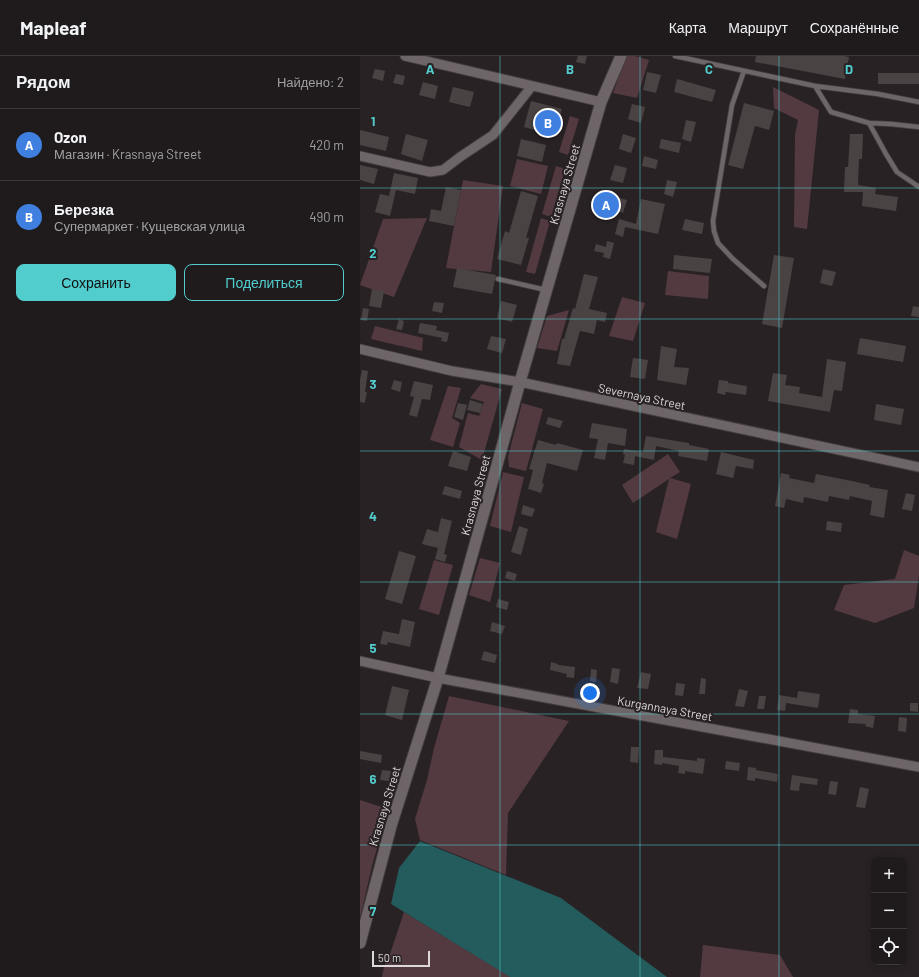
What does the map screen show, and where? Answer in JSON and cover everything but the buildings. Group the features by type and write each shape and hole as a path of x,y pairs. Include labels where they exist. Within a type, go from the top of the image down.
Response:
{"street":[{"path":"405,56 601,102"},
{"name":"Krasnaya Street","path":"360,943 391,826 438,678 520,382 601,102 621,56"},
{"path":"360,156 430,172 443,170 493,135 532,86"},
{"name":"Severnaya Street","path":"360,349 452,371 520,382 919,467"},
{"name":"Kurgannaya Street","path":"360,661 438,678 919,767"}],"lane":[{"path":"675,56 815,86 878,94 919,102"},
{"path":"744,70 732,105 713,221 718,243 733,259 764,286"},
{"path":"815,86 831,112 868,123 919,127"},
{"path":"868,123 898,172 919,187"},
{"path":"498,279 547,290"}],"shaded area":[{"path":"626,56 635,56 649,60 637,98 613,93"},
{"path":"773,87 819,110 807,229 794,227 795,135 798,120 774,108"},
{"path":"570,116 579,119 568,155 559,152"},
{"path":"517,159 548,166 541,194 510,186"},
{"path":"556,166 565,169 551,217 542,214"},
{"path":"463,180 503,186 491,272 446,268"},
{"path":"427,218 394,297 360,285 383,219"},
{"path":"541,218 550,221 535,274 526,272"},
{"path":"668,271 709,276 708,299 665,295"},
{"path":"622,297 645,303 633,341 609,336"},
{"path":"569,310 557,351 537,348 547,316"},
{"path":"375,326 423,338 422,351 371,339"},
{"path":"481,384 502,389 482,460 459,447 468,413 479,416 484,402 470,398"},
{"path":"448,386 461,388 452,418 460,423 453,447 430,440"},
{"path":"522,403 543,409 526,471 509,467 508,457"},
{"path":"668,454 680,472 670,478 691,484 677,539 656,532 669,479 633,503 622,485"},
{"path":"503,472 524,477 511,532 490,526"},
{"path":"904,550 919,556 919,575 914,608 875,623 834,610 844,585 895,579"},
{"path":"480,558 500,563 490,602 469,595"},
{"path":"434,560 453,565 439,615 419,609"},
{"path":"449,696 569,721 508,813 506,875 420,840 415,819"},
{"path":"360,800 388,809 372,866 360,918"},
{"path":"404,912 511,977 382,977 384,967"},
{"path":"703,945 780,955 793,977 700,977"}],"water":[{"path":"420,841 561,898 667,977 510,977 391,904 399,868"}],"place":[{"name":"Березка","path":"548,123"},
{"name":"Ozon","path":"606,205"}]}
